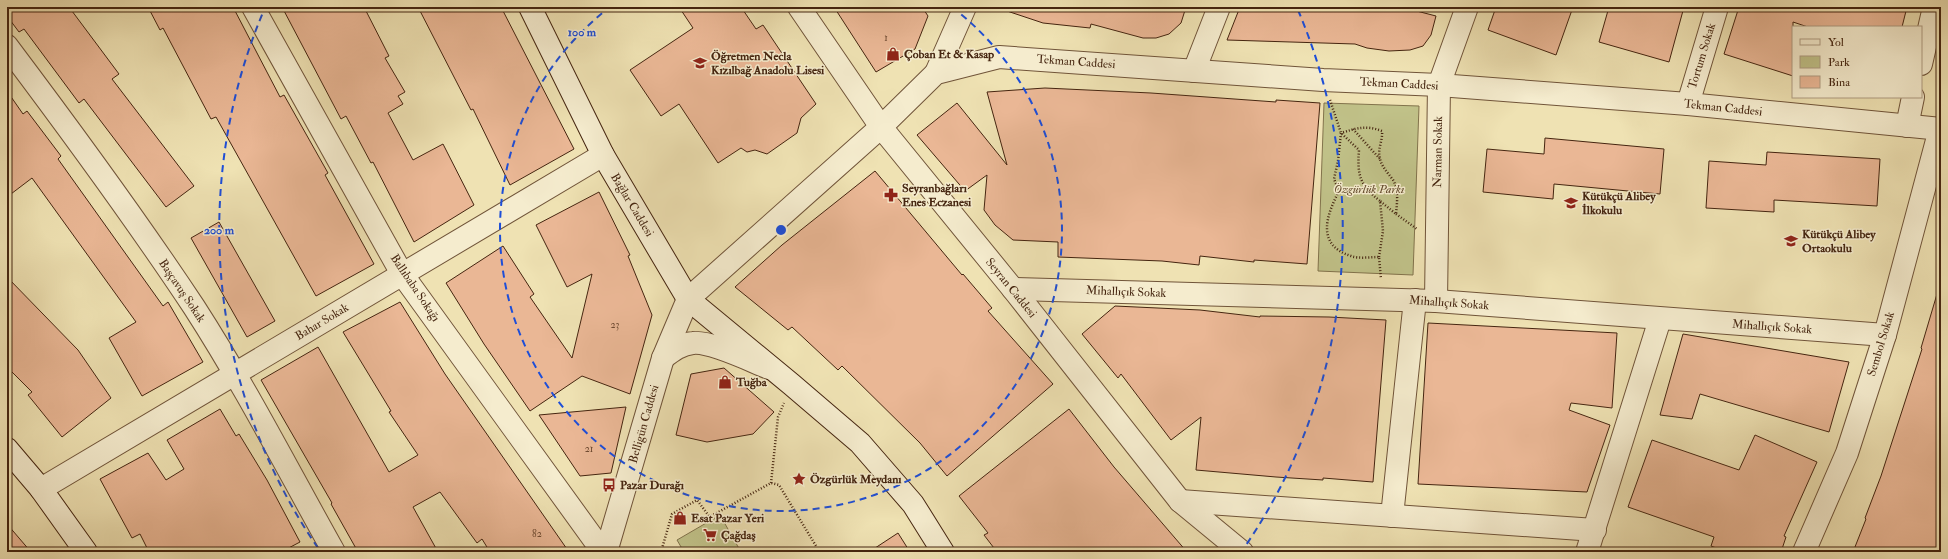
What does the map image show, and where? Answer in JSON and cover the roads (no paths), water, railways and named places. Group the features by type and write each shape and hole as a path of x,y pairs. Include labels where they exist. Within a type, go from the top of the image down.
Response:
{"street":[{"name":"Ballıbaba Sokağı","path":"253,7 402,274 604,552"},
{"name":"Bağlar Caddesi","path":"530,7 603,155 688,299 860,443 913,504 943,552"},
{"name":"Seyran Caddesi","path":"799,7 881,127 1013,289 1180,501 1242,552"},
{"path":"688,299 881,127 936,73 965,7"},
{"path":"1194,71 1219,7"},
{"name":"Narman Sokak","path":"1392,516 1426,301 1439,86 1467,7"},
{"name":"Tortum Sokak","path":"1688,104 1717,7"},
{"path":"1922,60 1934,7"},
{"name":"Başçavuş Sokak","path":"7,46 73,133 194,308 234,374 334,552"},
{"name":"Tekman Caddesi","path":"936,73 999,57 1688,104 1940,129"},
{"path":"1907,126 1913,98"},
{"name":"Sembol Sokak","path":"1804,552 1847,453 1885,335 1940,129"},
{"name":"Bahar Sokak","path":"41,489 603,155"},
{"name":"Mihallıçık Sokak","path":"1013,289 1426,301 1885,335"},
{"name":"Belligün Caddesi","path":"604,552 663,358 688,299"},
{"path":"1587,552 1660,319"},
{"name":"Bağlar Caddesi","path":"663,358 686,344 706,343 783,377"},
{"path":"7,449 41,489 86,552"},
{"path":"1180,501 1595,530"}],"place":[{"name":"Çoban Et & Kasap","path":"893,54"},
{"name":"Öğretmen Necla Kızılbağ Anadolu Lisesi","path":"700,63"},
{"name":"Seyranbağları Enes Eczanesi","path":"891,195"},
{"name":"Kütükçü Alibey İlkokulu","path":"1571,203"},
{"name":"Kütükçü Alibey Ortaokulu","path":"1791,241"},
{"name":"Tuğba","path":"725,382"},
{"name":"Özgürlük Meydanı","path":"799,479"},
{"name":"Pazar Durağı","path":"609,485"},
{"name":"Esat Pazar Yeri","path":"680,518"},
{"name":"Çağdaş","path":"710,535"}],"park label":[{"name":"Özgürlük Parkı","path":"1369,189"}]}
